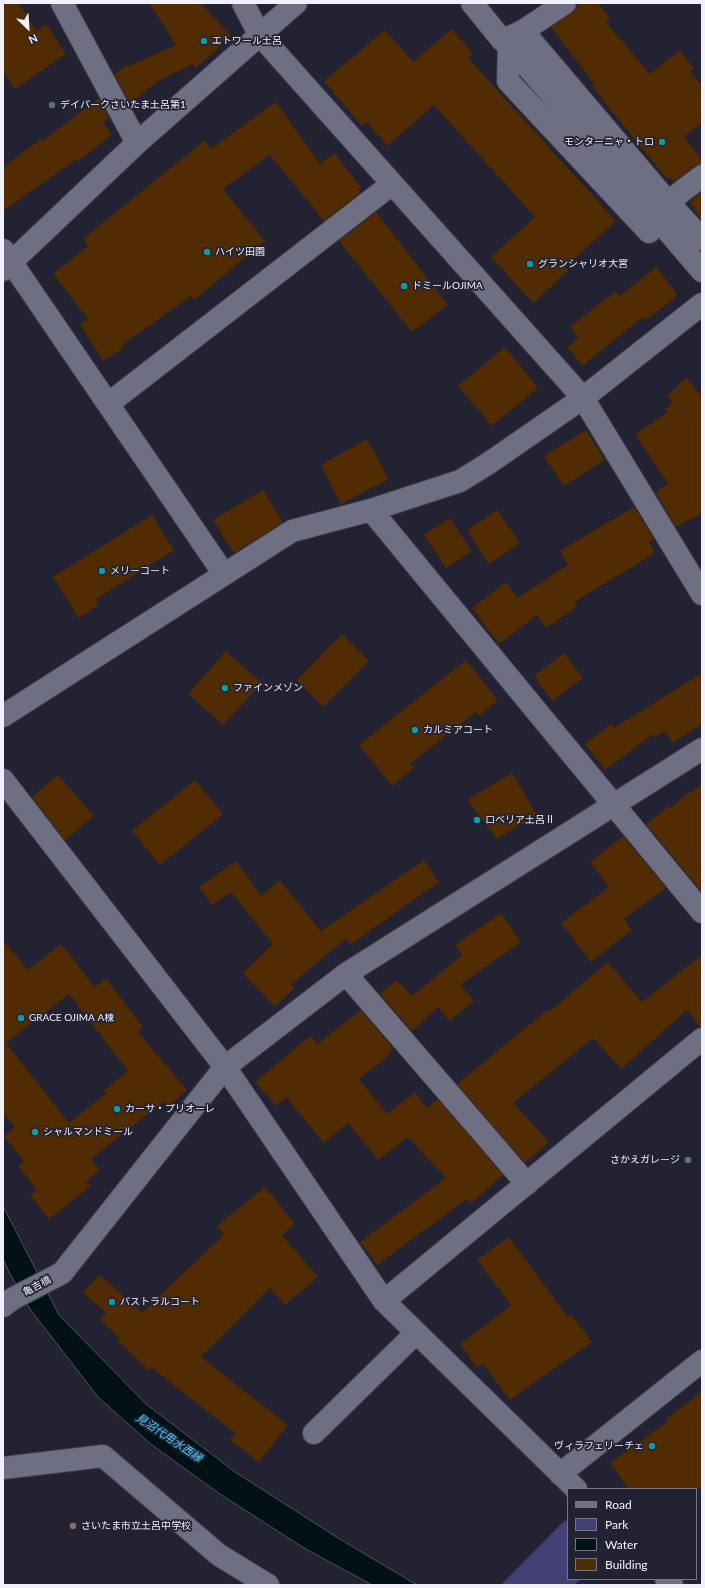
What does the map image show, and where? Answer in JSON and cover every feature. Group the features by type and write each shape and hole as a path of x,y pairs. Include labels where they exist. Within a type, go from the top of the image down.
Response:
{"street":[{"path":"62,3 137,143"},
{"path":"242,3 259,34 582,398 702,594"},
{"path":"224,574 108,404 6,261 259,34 296,3"},
{"path":"472,3 511,39 702,239"},
{"path":"511,39 565,3"},
{"path":"511,39 524,64 702,271"},
{"path":"511,39 508,81 702,290"},
{"path":"668,202 702,176"},
{"path":"108,404 392,184"},
{"path":"3,716 292,531 371,510 460,482 582,398 702,304"},
{"path":"371,510 614,805 700,906"},
{"path":"225,1067 346,974 702,749"},
{"path":"3,780 225,1067 384,1301 575,1488"},
{"path":"346,974 527,1184"},
{"path":"384,1301 702,1039"},
{"name":"亀吉橋","path":"7,1303 62,1273 225,1067"},
{"path":"314,1433 416,1332"},
{"path":"560,1474 702,1361"},
{"path":"3,1468 103,1456 220,1555 268,1585"}],"green space":[{"path":"565,1520 567,1522 567,1580 580,1580 574,1585 501,1585"}],"water":[{"name":"見沼代用水西縁","path":"3,1206 59,1315 146,1404 235,1472 338,1538 417,1585 372,1585 304,1548 220,1494 152,1445 98,1397 30,1309 9,1272 3,1259"}],"building":[{"path":"3,3 19,3 36,31 46,24 66,54 15,89 3,71"},
{"path":"149,3 201,3 231,36 196,68 193,64 160,80 130,103 114,74 128,65 129,66 176,45"},
{"path":"581,3 598,3 610,18 606,22 650,74 680,50 694,68 690,71 702,86 702,123 684,137 702,160 702,164 694,166 674,182 670,177 667,179 614,114 592,86 594,84 551,27 572,13"},
{"path":"452,29 473,54 468,58 616,221 565,267 568,271 533,303 491,257 535,217 434,105 387,146 367,122 362,126 324,81 385,30 413,62"},
{"path":"99,98 109,118 103,123 112,135 78,161 77,159 3,211 3,167 41,139 42,141"},
{"path":"276,102 320,164 334,153 361,187 358,189 361,192 324,221 270,155 223,189 265,241 194,300 191,296 122,345 124,348 103,361 80,324 88,319 53,274 88,246 83,239 205,140 211,149"},
{"path":"702,192 702,220 689,202"},
{"name":"ドミールOJIMA","path":"376,212 448,305 412,332 339,241"},
{"path":"656,267 678,295 646,320 643,317 582,366 567,347 578,338 570,327 616,291 620,296"},
{"path":"505,347 538,388 492,426 458,386"},
{"path":"686,378 702,396 702,513 676,527 656,494 656,491 668,484 635,434 668,412 665,409 673,402 667,396"},
{"path":"586,430 605,460 564,486 544,456"},
{"path":"367,439 389,479 341,504 321,465"},
{"path":"263,490 283,522 234,553 213,520"},
{"path":"634,507 654,539 649,542 655,553 574,602 577,607 546,628 537,615 499,644 472,608 506,582 517,598 568,565 560,551"},
{"path":"497,510 520,543 489,564 467,530"},
{"name":"メリーコート","path":"152,515 174,550 96,599 99,604 79,618 53,577"},
{"path":"450,518 472,551 446,568 424,535"},
{"path":"342,634 369,661 323,707 297,680"},
{"name":"ファインメゾン","path":"226,651 262,683 223,725 188,694"},
{"path":"564,653 583,678 552,701 534,676"},
{"name":"カルミアコート","path":"466,660 498,700 479,716 476,712 410,764 414,768 392,786 359,745"},
{"path":"702,673 702,724 673,743 665,731 655,737 653,734 605,770 585,744 611,724 614,728"},
{"path":"512,773 537,815 497,839 467,800"},
{"path":"58,775 94,816 65,840 32,797"},
{"path":"195,780 223,814 160,865 132,831"},
{"path":"702,784 702,892 646,824 669,806 671,808 690,791 691,793"},
{"path":"623,836 666,888 624,919 632,930 591,962 561,923 609,887 590,862"},
{"path":"424,860 439,882 350,945 346,939 291,984 294,988 275,1007 243,973 273,944 231,892 212,905 199,887 236,861 261,896 280,880 321,931"},
{"path":"501,913 521,942 460,985 474,1001 450,1021 438,1007 412,1031 380,994 397,980 412,996 462,955 455,945"},
{"path":"3,940 28,970 61,944 95,987 106,978 143,1027 138,1032 187,1090 168,1107 163,1102 91,1159 100,1170 86,1181 91,1186 49,1219 30,1195 37,1190 18,1166 24,1161 4,1136 15,1127 3,1113","holes":["69,994 128,1071 104,1090 107,1093 69,1123 6,1043"]},
{"path":"702,955 702,1027 700,1027 687,1010 621,1069 593,1038 513,1103 549,1142 525,1163 457,1084 549,1009 550,1011 608,962 642,1002"},
{"path":"361,1010 393,1048 388,1053 390,1055 359,1079 387,1114 415,1092 427,1108 438,1099 503,1175 471,1203 467,1199 377,1265 360,1242 446,1178 408,1137 378,1160 348,1123 324,1143 286,1097 276,1106 255,1082 310,1036 318,1044"},
{"path":"265,1187 295,1224 282,1235 318,1277 285,1305 270,1288 201,1357 288,1425 259,1462 230,1440 235,1433 152,1368 149,1371 118,1341 120,1338 100,1320 106,1313 83,1292 100,1275 142,1313 224,1234 217,1226"},
{"path":"509,1237 568,1317 571,1314 592,1342 510,1400 483,1364 477,1368 460,1344 511,1305 477,1260"},
{"path":"702,1391 702,1489 628,1488 610,1463 667,1422 665,1420"}],"place":[{"name":"エトワール土呂","path":"204,41"},
{"name":"デイパークさいたま土呂第1","path":"52,105"},
{"name":"モンターニャ・トロ","path":"662,142"},
{"name":"ハイツ田園","path":"207,252"},
{"name":"グランシャリオ大宮","path":"530,264"},
{"name":"ドミールOJIMA","path":"404,286"},
{"name":"メリーコート","path":"102,571"},
{"name":"ファインメゾン","path":"225,688"},
{"name":"カルミアコート","path":"415,730"},
{"name":"ロベリア土呂Ⅱ","path":"477,820"},
{"name":"GRACE OJIMA A棟","path":"21,1018"},
{"name":"カーサ・プリオーレ","path":"117,1109"},
{"name":"シャルマンドミール","path":"35,1132"},
{"name":"さかえガレージ","path":"688,1160"},
{"name":"パストラルコート","path":"112,1302"},
{"name":"ヴィラフェリーチェ","path":"652,1446"},
{"name":"さいたま市立土呂中学校","path":"73,1526"}]}
